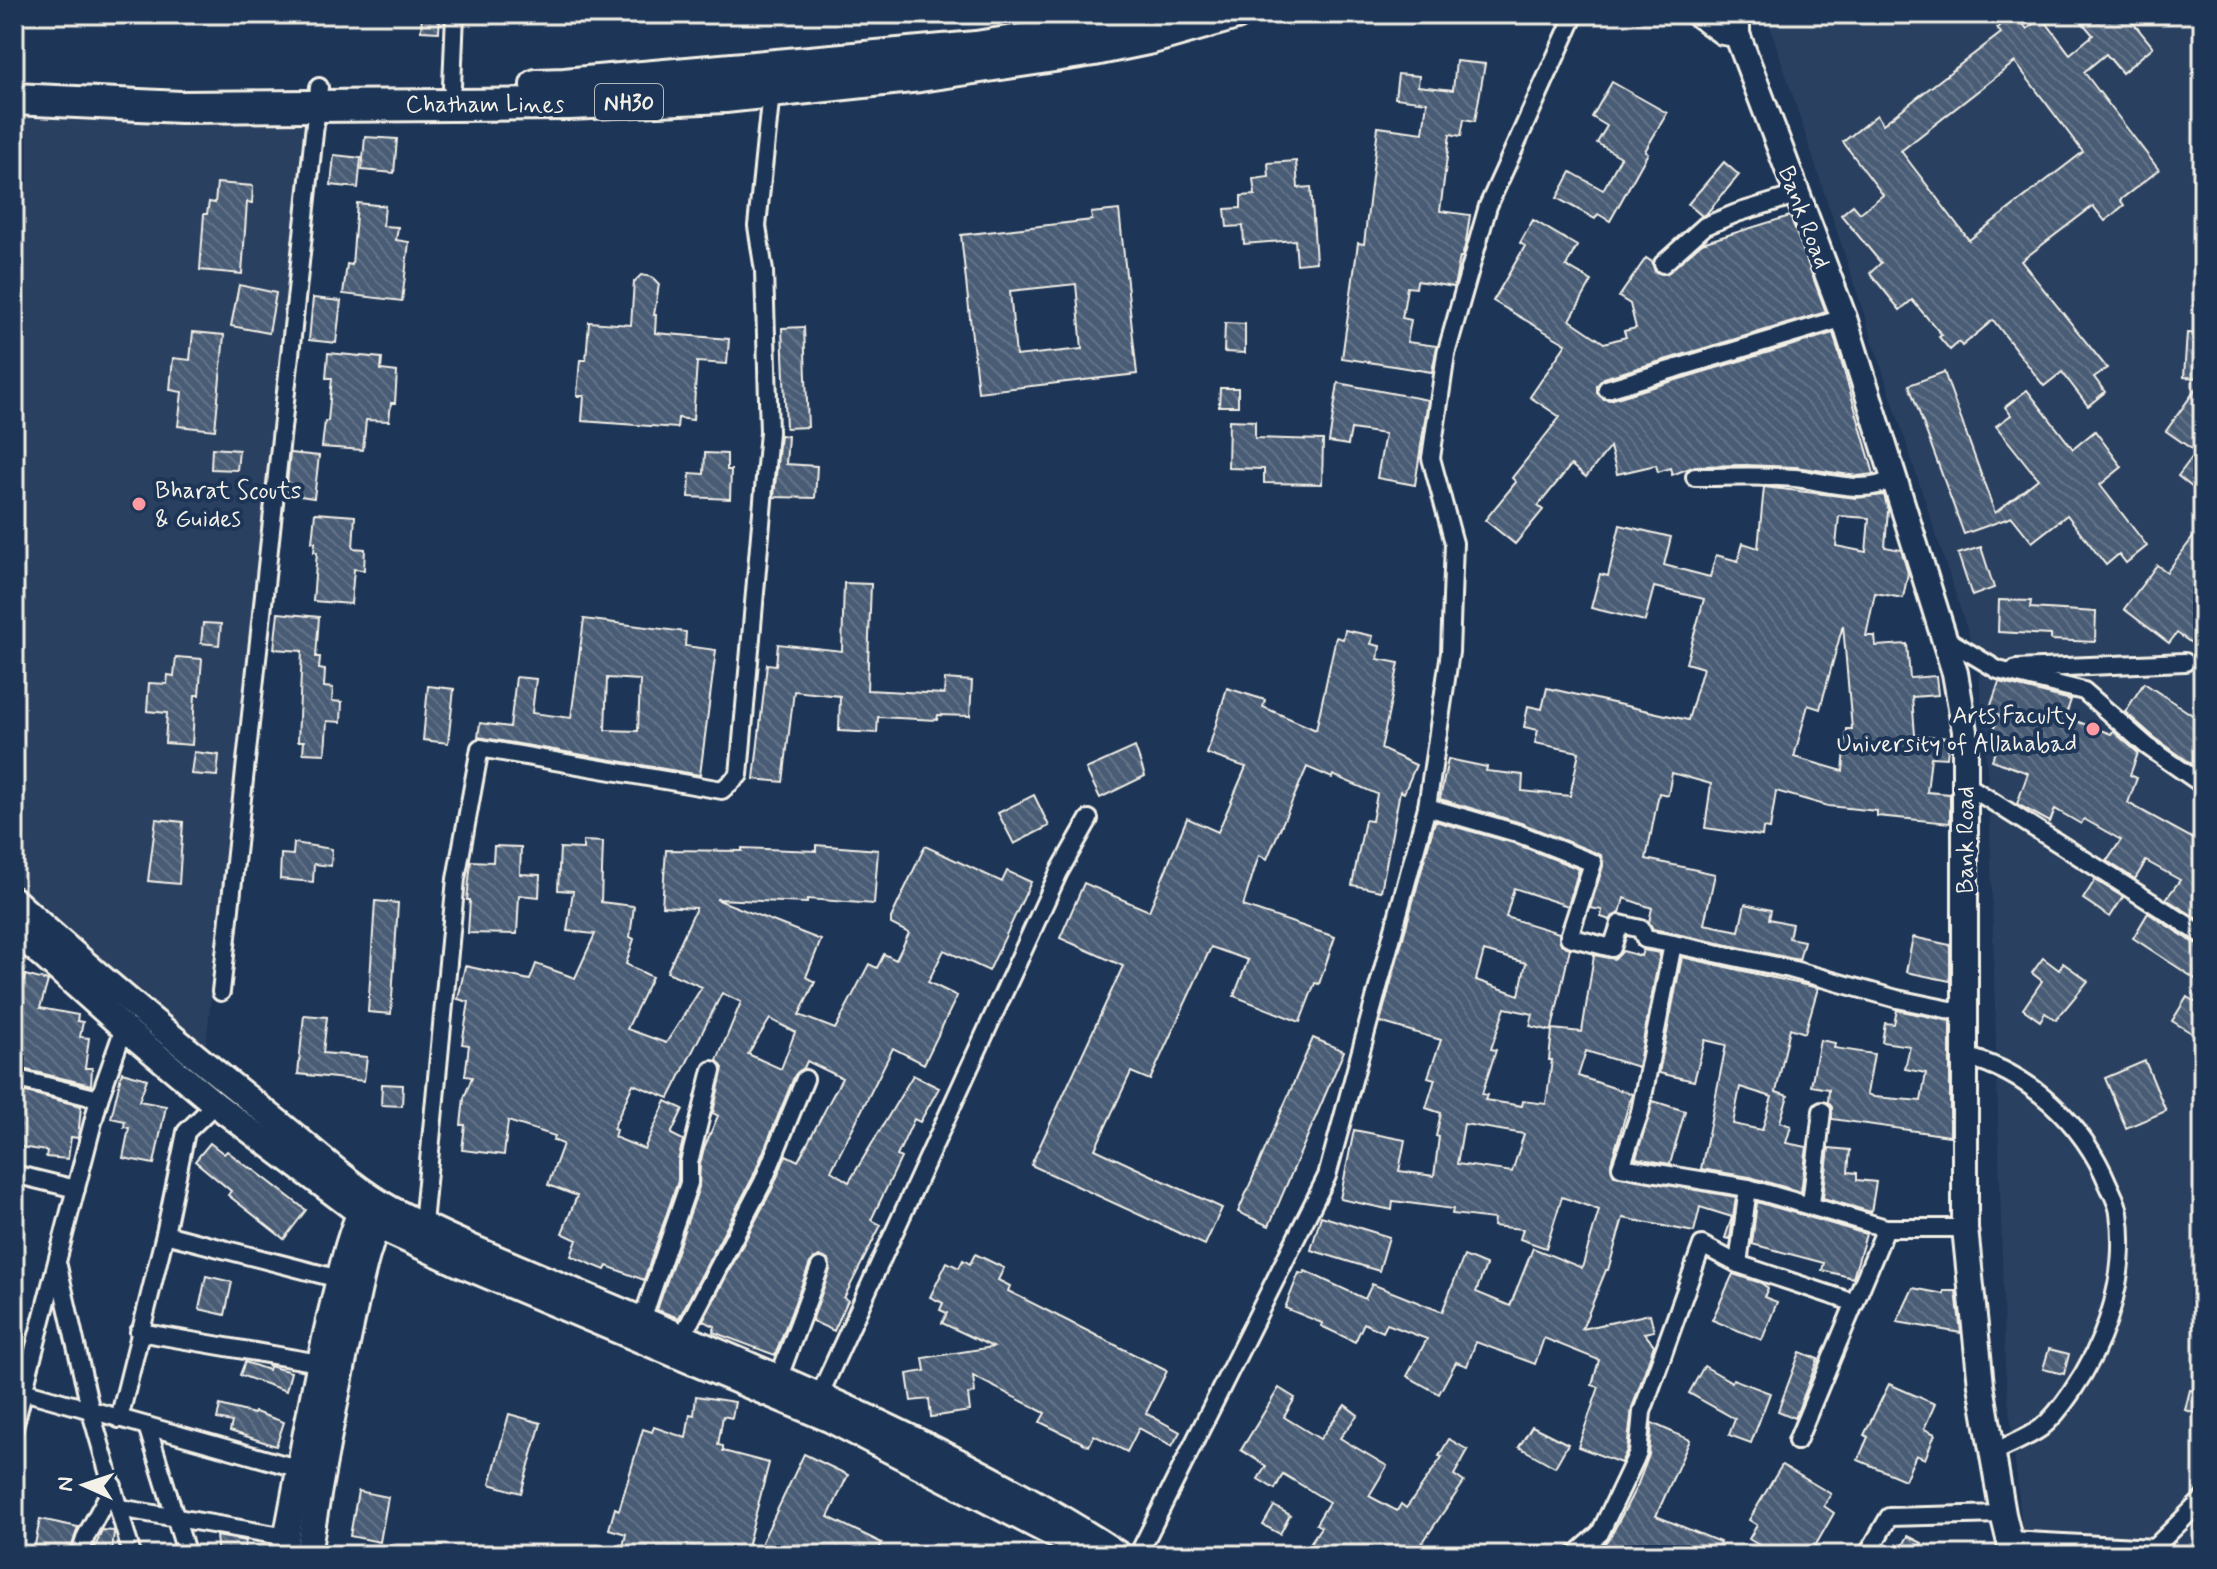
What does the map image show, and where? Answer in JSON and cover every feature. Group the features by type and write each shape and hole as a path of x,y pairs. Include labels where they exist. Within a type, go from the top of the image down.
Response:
{"highway":[{"name":"Chatham Lines","path":"14,99 181,107 452,86 564,84 976,47 1174,14"},
{"name":"Chatham Lines","path":"14,78 318,96 569,104 725,97 920,76 1094,50 1152,38 1236,14"}],"main road":[{"path":"1698,14 1723,32 1737,24"},
{"name":"Bank Road","path":"1737,24 1796,195 1844,318 1955,673 1965,731 1965,1228 1981,1385 2003,1514 2012,1548"},
{"path":"14,900 109,986 374,1210 423,1224 820,1394 957,1459 1078,1527 1120,1555"},
{"path":"14,930 215,1104 462,1265 831,1420 1093,1555"},
{"path":"285,1546 319,1363 339,1279 374,1210"},
{"path":"308,1555 374,1210"}],"street":[{"path":"452,86 455,14"},
{"path":"1138,1555 1327,1176 1427,807 1451,636 1454,543 1431,458 1446,354 1488,206 1575,14"},
{"path":"423,1224 456,879 480,748 722,790 739,775 769,432 764,271 757,226 771,92"},
{"path":"221,992 318,96"},
{"path":"1663,264 1705,226 1796,195"},
{"path":"1607,389 1844,318"},
{"path":"1695,477 1793,478 1870,486 1892,479"},
{"path":"1943,637 1998,670 2084,691 2147,746 2203,785"},
{"path":"1998,670 2185,662"},
{"path":"1965,784 2203,935"},
{"path":"1427,807 1517,833 1593,863 1569,937 1612,948 1620,924 1641,929 1645,939 1790,969 1897,999 1965,1013"},
{"path":"820,1394 1059,872 1089,819"},
{"path":"1673,944 1653,1057 1640,1112 1621,1167 1748,1188 1886,1228 1965,1228"},
{"path":"14,1428 18,1390 57,1261 99,1099 124,1028"},
{"path":"1964,1056 1992,1063 2030,1086 2061,1112 2099,1161 2119,1210 2121,1268 2103,1336 2081,1380 2042,1427 1993,1453"},
{"path":"642,1320 689,1183 689,1163 712,1070"},
{"path":"14,1078 99,1099"},
{"path":"682,1337 763,1182 805,1079"},
{"path":"119,1419 165,1234 186,1132 215,1104"},
{"path":"1811,1204 1822,1111"},
{"path":"14,1174 76,1189"},
{"path":"1738,1264 1748,1188"},
{"path":"1797,1441 1886,1228"},
{"path":"165,1234 339,1279"},
{"path":"1575,1555 1600,1533 1638,1453 1642,1412 1702,1245 1738,1264 1855,1303"},
{"path":"57,1261 91,1412 132,1555"},
{"path":"779,1377 820,1267"},
{"path":"139,1332 319,1363"},
{"path":"18,1390 300,1469"},
{"path":"147,1426 187,1555"},
{"path":"80,1555 86,1536 113,1486"},
{"path":"2012,1548 2154,1548 2203,1499"},
{"path":"119,1508 176,1516 285,1546"},
{"path":"1867,1555 1889,1517 2003,1514"}],"shaded area":[{"name":"Arts Faculty University of Allahabad","path":"1766,14 2203,14 2203,1555 2025,1555 2005,1368 1989,794 1978,663"},
{"name":"Bharat Scouts & Guides","path":"14,99 304,123 204,1064 14,885"}],"building":[{"path":"422,14 440,14 439,32 421,31"},
{"path":"2015,14 2027,29 2042,17 2070,54 2093,35 2075,14 2126,14 2153,47 2122,73 2106,54 2084,72 2159,170 2120,200 2124,205 2105,221 2093,206 2021,261 2107,368 2094,377 2105,392 2088,406 2062,372 2044,386 1993,320 1962,346 1959,342 1950,350 1939,337 1942,335 1912,300 1900,310 1870,273 1881,263 1841,215 1853,205 1860,213 1883,195 1843,142 1877,115 1883,124 2001,33 1997,28","holes":["2015,62 2083,152 1969,240 1901,151"]},
{"path":"1456,61 1485,64 1475,121 1464,119 1461,136 1450,134 1440,211 1470,215 1466,242 1454,287 1417,281 1416,288 1407,287 1402,318 1411,320 1407,342 1437,346 1432,372 1342,358 1358,243 1364,244 1378,127 1423,133 1427,102 1395,98 1398,74 1419,76 1418,86 1453,90"},
{"path":"1612,82 1667,113 1610,221 1598,214 1595,219 1557,198 1571,172 1603,190 1621,157 1597,143 1607,126 1592,117"},
{"path":"365,137 397,139 394,173 362,170"},
{"path":"334,155 361,158 358,188 331,185"},
{"path":"1296,161 1298,188 1311,187 1316,262 1297,264 1295,240 1244,244 1243,226 1227,227 1225,209 1241,208 1241,196 1255,195 1253,179 1269,177 1268,163"},
{"path":"1724,162 1739,175 1702,216 1688,204"},
{"path":"217,183 253,186 252,203 247,202 242,274 200,270 204,214 207,214 209,202 215,203"},
{"path":"357,203 385,206 383,226 398,227 396,240 409,242 402,301 343,294 347,264 352,265"},
{"path":"1119,210 1137,374 978,392 961,235 1092,220 1091,213","holes":["1076,284 1082,349 1016,356 1010,291"]},
{"path":"1790,216 1826,312 1604,378 1597,386 1597,393 1610,400 1833,333 1874,474 1857,476 1796,467 1745,465 1695,466 1672,475 1670,468 1658,472 1656,465 1617,474 1610,447 1586,477 1571,465 1538,506 1543,510 1515,544 1485,520 1516,482 1512,478 1560,417 1530,397 1566,344 1493,301 1525,246 1520,243 1533,220 1577,246 1566,266 1592,281 1570,320 1604,343 1626,337 1624,331 1636,328 1630,304 1619,297 1646,258 1652,262 1655,272 1666,274 1702,243"},
{"path":"641,275 652,277 659,284 654,315 655,333 729,339 727,364 697,362 693,420 678,418 677,428 582,421 584,396 577,396 580,360 586,360 589,322 631,325 634,282"},
{"path":"239,285 276,293 269,333 231,326"},
{"path":"313,298 341,301 336,343 309,340"},
{"path":"1225,323 1245,324 1245,353 1224,352"},
{"path":"804,327 808,427 786,428 782,328"},
{"path":"193,332 224,335 215,430 178,426 182,392 170,390 173,358 190,360"},
{"path":"2187,333 2203,334 2203,378 2184,377"},
{"path":"328,353 382,358 381,370 397,372 395,403 391,403 389,421 366,420 363,450 322,447 332,378 326,378"},
{"path":"1944,372 1995,513 2038,479 1996,426 2011,415 2005,407 2027,390 2073,449 2095,431 2122,467 2100,485 2147,546 2126,563 2119,554 2106,565 2067,515 2032,542 2012,517 1964,534 1909,385"},
{"path":"2203,379 2203,496 2178,476 2196,452 2166,431"},
{"path":"1338,383 1428,400 1415,485 1377,478 1385,434 1351,429 1348,445 1329,442"},
{"path":"1220,388 1238,388 1238,406 1219,406"},
{"path":"1229,420 1255,421 1255,438 1323,440 1322,484 1264,483 1264,469 1228,468"},
{"path":"780,435 788,436 786,464 817,466 815,498 774,497"},
{"path":"212,448 239,450 237,470 211,469"},
{"path":"290,453 319,456 314,498 286,494"},
{"path":"705,453 727,454 727,470 731,470 730,499 689,497 690,473 704,474"},
{"path":"1764,487 1856,498 1884,495 1888,510 1885,547 1901,550 1908,573 1903,598 1875,593 1866,636 1875,636 1876,646 1907,644 1910,678 1936,676 1938,695 1912,697 1915,735 1949,738 1947,758 1931,757 1927,792 1950,794 1950,823 1877,816 1877,811 1828,806 1776,791 1770,829 1763,828 1762,836 1705,828 1711,784 1672,773 1668,795 1659,793 1646,859 1715,874 1704,924 1739,931 1745,904 1771,910 1769,919 1792,924 1789,938 1804,941 1799,960 1653,929 1649,922 1652,908 1624,898 1620,913 1610,920 1601,917 1602,910 1590,908 1603,866 1601,855 1521,823 1440,799 1448,759 1487,767 1486,771 1523,775 1522,791 1570,796 1579,752 1535,743 1538,730 1524,727 1528,706 1542,709 1547,688 1688,720 1703,668 1686,663 1704,599 1654,587 1645,621 1591,608 1600,574 1608,576 1620,525 1671,537 1664,565 1710,577 1716,555 1738,561 1743,543 1758,548","holes":["1839,516 1869,518 1866,552 1836,546","1843,625 1852,729 1847,729 1843,771 1794,757 1808,705 1820,709"]},
{"path":"315,513 355,516 353,548 365,549 364,570 354,569 351,604 313,601 317,552 314,552 315,542 312,542"},
{"path":"2203,524 2203,651 2177,633 2169,643 2124,609 2157,565 2167,572"},
{"path":"1981,547 1994,588 1972,596 1958,554"},
{"path":"844,583 871,584 867,690 944,694 945,679 972,681 970,716 938,715 937,720 878,717 877,733 839,731 840,696 794,691 783,782 754,779 767,664 776,665 778,644 842,651"},
{"path":"1999,600 2031,601 2030,608 2096,612 2095,642 2051,640 2051,635 1998,632"},
{"path":"278,613 319,617 316,657 320,657 319,669 325,670 324,687 333,688 332,701 342,702 341,722 327,721 325,754 303,753 304,741 298,741 302,651 274,649"},
{"path":"584,619 686,632 685,646 716,650 700,775 478,737 480,723 510,727 516,677 536,679 532,713 571,718","holes":["607,678 640,680 638,731 605,730"]},
{"path":"203,623 221,624 219,645 201,643"},
{"path":"1345,630 1373,636 1371,644 1380,646 1378,659 1399,663 1381,749 1416,765 1404,793 1400,791 1381,891 1352,885 1365,820 1372,821 1377,794 1307,767 1267,859 1259,855 1243,906 1335,937 1319,984 1315,983 1300,1022 1234,996 1248,960 1211,947 1150,1080 1131,1072 1095,1149 1222,1208 1205,1245 1031,1165 1123,966 1060,938 1084,883 1149,911 1187,818 1218,832 1246,767 1207,754 1227,688 1265,700 1263,707 1316,730 1336,637 1343,639"},
{"path":"176,657 202,659 199,695 195,695 192,745 165,743 167,713 147,711 149,683 167,684 168,675 174,676"},
{"path":"1999,682 2071,700 2065,717 2111,734 2113,731 2138,753 2130,775 2137,778 2128,803 2203,844 2202,921 2166,899 2180,880 2146,861 2135,879 2107,861 2121,840 2084,819 2081,824 2055,809 2050,822 2017,804 2028,773 1992,760 1996,749 1988,746 1999,715 1989,711"},
{"path":"2144,683 2203,722 2203,772 2125,712"},
{"path":"428,686 454,689 448,743 423,740"},
{"path":"1135,747 1145,776 1100,798 1086,769"},
{"path":"194,752 219,755 217,776 191,774"},
{"path":"1034,795 1049,826 1014,844 998,813"},
{"path":"156,819 183,822 179,884 148,881"},
{"path":"1435,821 1513,843 1579,869 1568,906 1514,888 1506,917 1559,933 1561,944 1570,948 1552,1029 1582,1032 1594,955 1614,959 1623,951 1641,956 1643,950 1660,953 1638,1067 1586,1051 1578,1076 1632,1094 1611,1163 1614,1176 1736,1197 1730,1239 1725,1238 1732,1217 1700,1207 1694,1232 1623,1218 1608,1270 1582,1329 1650,1314 1654,1331 1644,1333 1654,1345 1632,1408 1627,1450 1621,1463 1578,1447 1599,1387 1592,1385 1599,1360 1544,1338 1535,1364 1476,1342 1467,1366 1456,1362 1439,1394 1407,1376 1427,1339 1387,1324 1383,1332 1364,1323 1355,1342 1321,1326 1322,1323 1285,1308 1299,1273 1304,1274 1305,1271 1365,1299 1372,1284 1442,1312 1464,1256 1486,1265 1476,1292 1510,1306 1533,1248 1582,1268 1599,1210 1562,1197 1546,1248 1520,1239 1523,1229 1493,1226 1494,1219 1452,1214 1453,1209 1393,1201 1392,1210 1340,1199 1354,1130 1405,1140 1399,1171 1434,1176 1439,1137 1436,1136 1441,1113 1426,1108 1435,1079 1428,1077 1441,1040 1380,1022","holes":["1484,951 1526,963 1519,995 1476,980","1505,1008 1533,1014 1530,1026 1552,1031 1546,1104 1523,1101 1522,1106 1485,1100 1487,1095 1482,1094 1496,1050 1491,1049","1464,1124 1524,1134 1512,1172 1457,1164"]},
{"path":"583,841 603,842 601,902 634,906 630,937 634,939 626,964 652,977 627,1029 666,1043 702,987 667,972 696,908 662,906 666,850 742,851 742,848 816,851 816,845 878,850 874,904 807,899 807,903 716,899 821,940 806,977 815,982 799,1015 835,1029 869,964 877,968 884,954 896,960 909,933 891,924 891,918 925,846 1002,882 1007,871 1031,882 989,971 944,950 928,982 957,996 924,1064 893,1048 831,1171 849,1182 913,1075 939,1088 920,1122 914,1119 897,1156 901,1158 871,1220 881,1225 844,1298 848,1300 834,1331 812,1321 830,1270 829,1261 819,1256 810,1263 775,1355 713,1332 715,1326 703,1321 773,1187 786,1155 798,1161 842,1078 807,1061 795,1075 753,1177 679,1318 657,1310 699,1187 704,1148 718,1116 713,1113 723,1068 717,1060 741,1002 722,993 669,1098 633,1084 613,1129 616,1130 614,1137 644,1149 666,1101 683,1109 671,1134 683,1140 678,1161 678,1181 644,1280 607,1266 605,1270 571,1256 577,1240 562,1233 577,1196 548,1185 563,1144 553,1140 555,1136 508,1121 504,1155 462,1150 464,1098 472,1077 465,1076 469,1045 462,1044 469,1002 458,999 465,966 530,980 536,964 575,978 595,934 567,931 573,891 558,890 560,848 583,849","holes":["770,1019 795,1032 781,1069 748,1054"]},
{"path":"294,843 332,849 331,866 314,864 313,882 280,879 281,854 293,855"},
{"path":"494,846 521,847 520,874 540,875 539,897 519,895 517,934 468,933 471,861 493,862"},
{"path":"2095,880 2123,897 2110,917 2083,899"},
{"path":"375,901 398,903 391,1014 368,1012"},
{"path":"2148,913 2203,949 2203,984 2133,938"},
{"path":"1913,937 1950,945 1950,981 1906,972"},
{"path":"1682,957 1818,988 1805,1033 1790,1028 1776,1092 1788,1096 1780,1122 1791,1126 1786,1143 1807,1147 1801,1192 1750,1177 1701,1169 1726,1045 1705,1040 1694,1081 1659,1073","holes":["1740,1087 1772,1097 1762,1130 1733,1124"]},
{"path":"2043,958 2059,970 2063,963 2088,981 2056,1020 2045,1013 2040,1021 2023,1009 2042,981 2032,973"},
{"path":"25,975 48,981 40,1008 78,1015 77,1021 83,1022 80,1037 89,1038 85,1068 92,1068 91,1085 14,1067 14,1016"},
{"path":"2187,997 2203,1007 2203,1040 2172,1021"},
{"path":"1897,1010 1950,1021 1950,1136 1832,1119 1829,1089 1811,1086 1820,1040 1835,1043 1834,1048 1874,1054 1867,1094 1921,1101 1926,1073 1905,1069 1910,1046 1882,1042 1885,1023 1894,1024"},
{"path":"304,1015 327,1017 323,1053 367,1057 364,1081 298,1074"},
{"path":"1313,1038 1344,1051 1269,1226 1238,1212"},
{"path":"2145,1061 2166,1111 2126,1128 2105,1078"},
{"path":"122,1072 147,1079 139,1101 166,1106 154,1164 123,1158 129,1128 124,1127 125,1121 111,1118"},
{"path":"382,1084 403,1085 402,1106 381,1105"},
{"path":"14,1089 81,1106 78,1138 71,1137 68,1159 46,1157 47,1151 14,1146"},
{"path":"1653,1101 1685,1111 1670,1164 1636,1158"},
{"path":"210,1143 250,1167 306,1210 284,1239 228,1195 231,1191 195,1161"},
{"path":"1829,1148 1850,1150 1848,1172 1857,1173 1857,1180 1876,1182 1871,1212 1823,1198"},
{"path":"1757,1202 1866,1234 1853,1278 1822,1270 1824,1263 1752,1244"},
{"path":"1321,1216 1389,1237 1379,1271 1311,1250"},
{"path":"975,1254 1004,1268 998,1280 1010,1286 1008,1291 1167,1371 1146,1413 1180,1432 1172,1446 1139,1428 1127,1452 1094,1435 1089,1446 1040,1422 1045,1413 973,1376 975,1393 968,1394 970,1411 931,1417 929,1399 911,1401 907,1374 925,1371 923,1358 993,1347 942,1323 947,1313 940,1310 943,1303 930,1297 947,1262 959,1268 963,1260 970,1264"},
{"path":"1733,1274 1761,1283 1768,1288 1764,1297 1777,1302 1762,1340 1712,1320"},
{"path":"206,1276 232,1282 225,1315 199,1309"},
{"path":"1913,1288 1944,1294 1944,1291 1956,1291 1961,1333 1897,1322"},
{"path":"2049,1349 2069,1354 2064,1374 2043,1369"},
{"path":"1800,1352 1818,1359 1795,1418 1778,1411"},
{"path":"245,1362 268,1370 269,1366 291,1372 286,1391 240,1375"},
{"path":"1704,1366 1732,1382 1733,1379 1770,1393 1751,1443 1729,1435 1735,1419 1689,1393"},
{"path":"1889,1384 1935,1404 1924,1429 1935,1434 1925,1459 1916,1455 1905,1480 1858,1460 1868,1437 1864,1435"},
{"path":"1279,1388 1295,1398 1284,1417 1320,1439 1345,1405 1358,1415 1340,1438 1387,1466 1369,1496 1397,1511 1401,1504 1406,1508 1415,1496 1442,1457 1439,1456 1449,1439 1468,1450 1454,1475 1464,1482 1414,1555 1302,1555 1321,1527 1316,1524 1329,1502 1283,1474 1275,1489 1258,1479 1266,1466 1241,1450"},
{"path":"2190,1390 2203,1393 2203,1415 2185,1410"},
{"path":"696,1396 735,1402 732,1418 723,1416 718,1445 723,1446 723,1451 769,1463 745,1555 621,1555 626,1534 609,1529 615,1508 619,1510 643,1429 652,1432 654,1427 686,1438 690,1414 694,1415"},
{"path":"220,1405 284,1422 276,1446 230,1431 232,1422 217,1419"},
{"path":"509,1414 541,1423 521,1493 490,1484"},
{"path":"1652,1423 1690,1440 1656,1516 1720,1542 1715,1555 1592,1555 1610,1538 1637,1486 1649,1455"},
{"path":"1532,1426 1568,1444 1555,1467 1519,1447"},
{"path":"804,1454 848,1475 828,1517 882,1543 876,1555 821,1555 799,1545 794,1555 779,1555 760,1546"},
{"path":"1782,1465 1831,1494 1824,1506 1834,1513 1810,1555 1775,1555 1749,1539 1757,1525 1749,1520"},
{"path":"358,1491 388,1497 380,1542 350,1536"},
{"path":"1274,1506 1290,1515 1280,1534 1263,1525"},
{"path":"40,1519 78,1527 69,1555 33,1555"},
{"path":"102,1530 114,1531 112,1555 92,1555"},
{"path":"216,1536 246,1541 243,1555 218,1555"},
{"path":"1908,1536 1922,1543 1916,1555 1898,1555"}],"place":[{"name":"Bharat Scouts & Guides","path":"139,504"},
{"name":"Arts Faculty University of Allahabad","path":"2093,729"}]}
